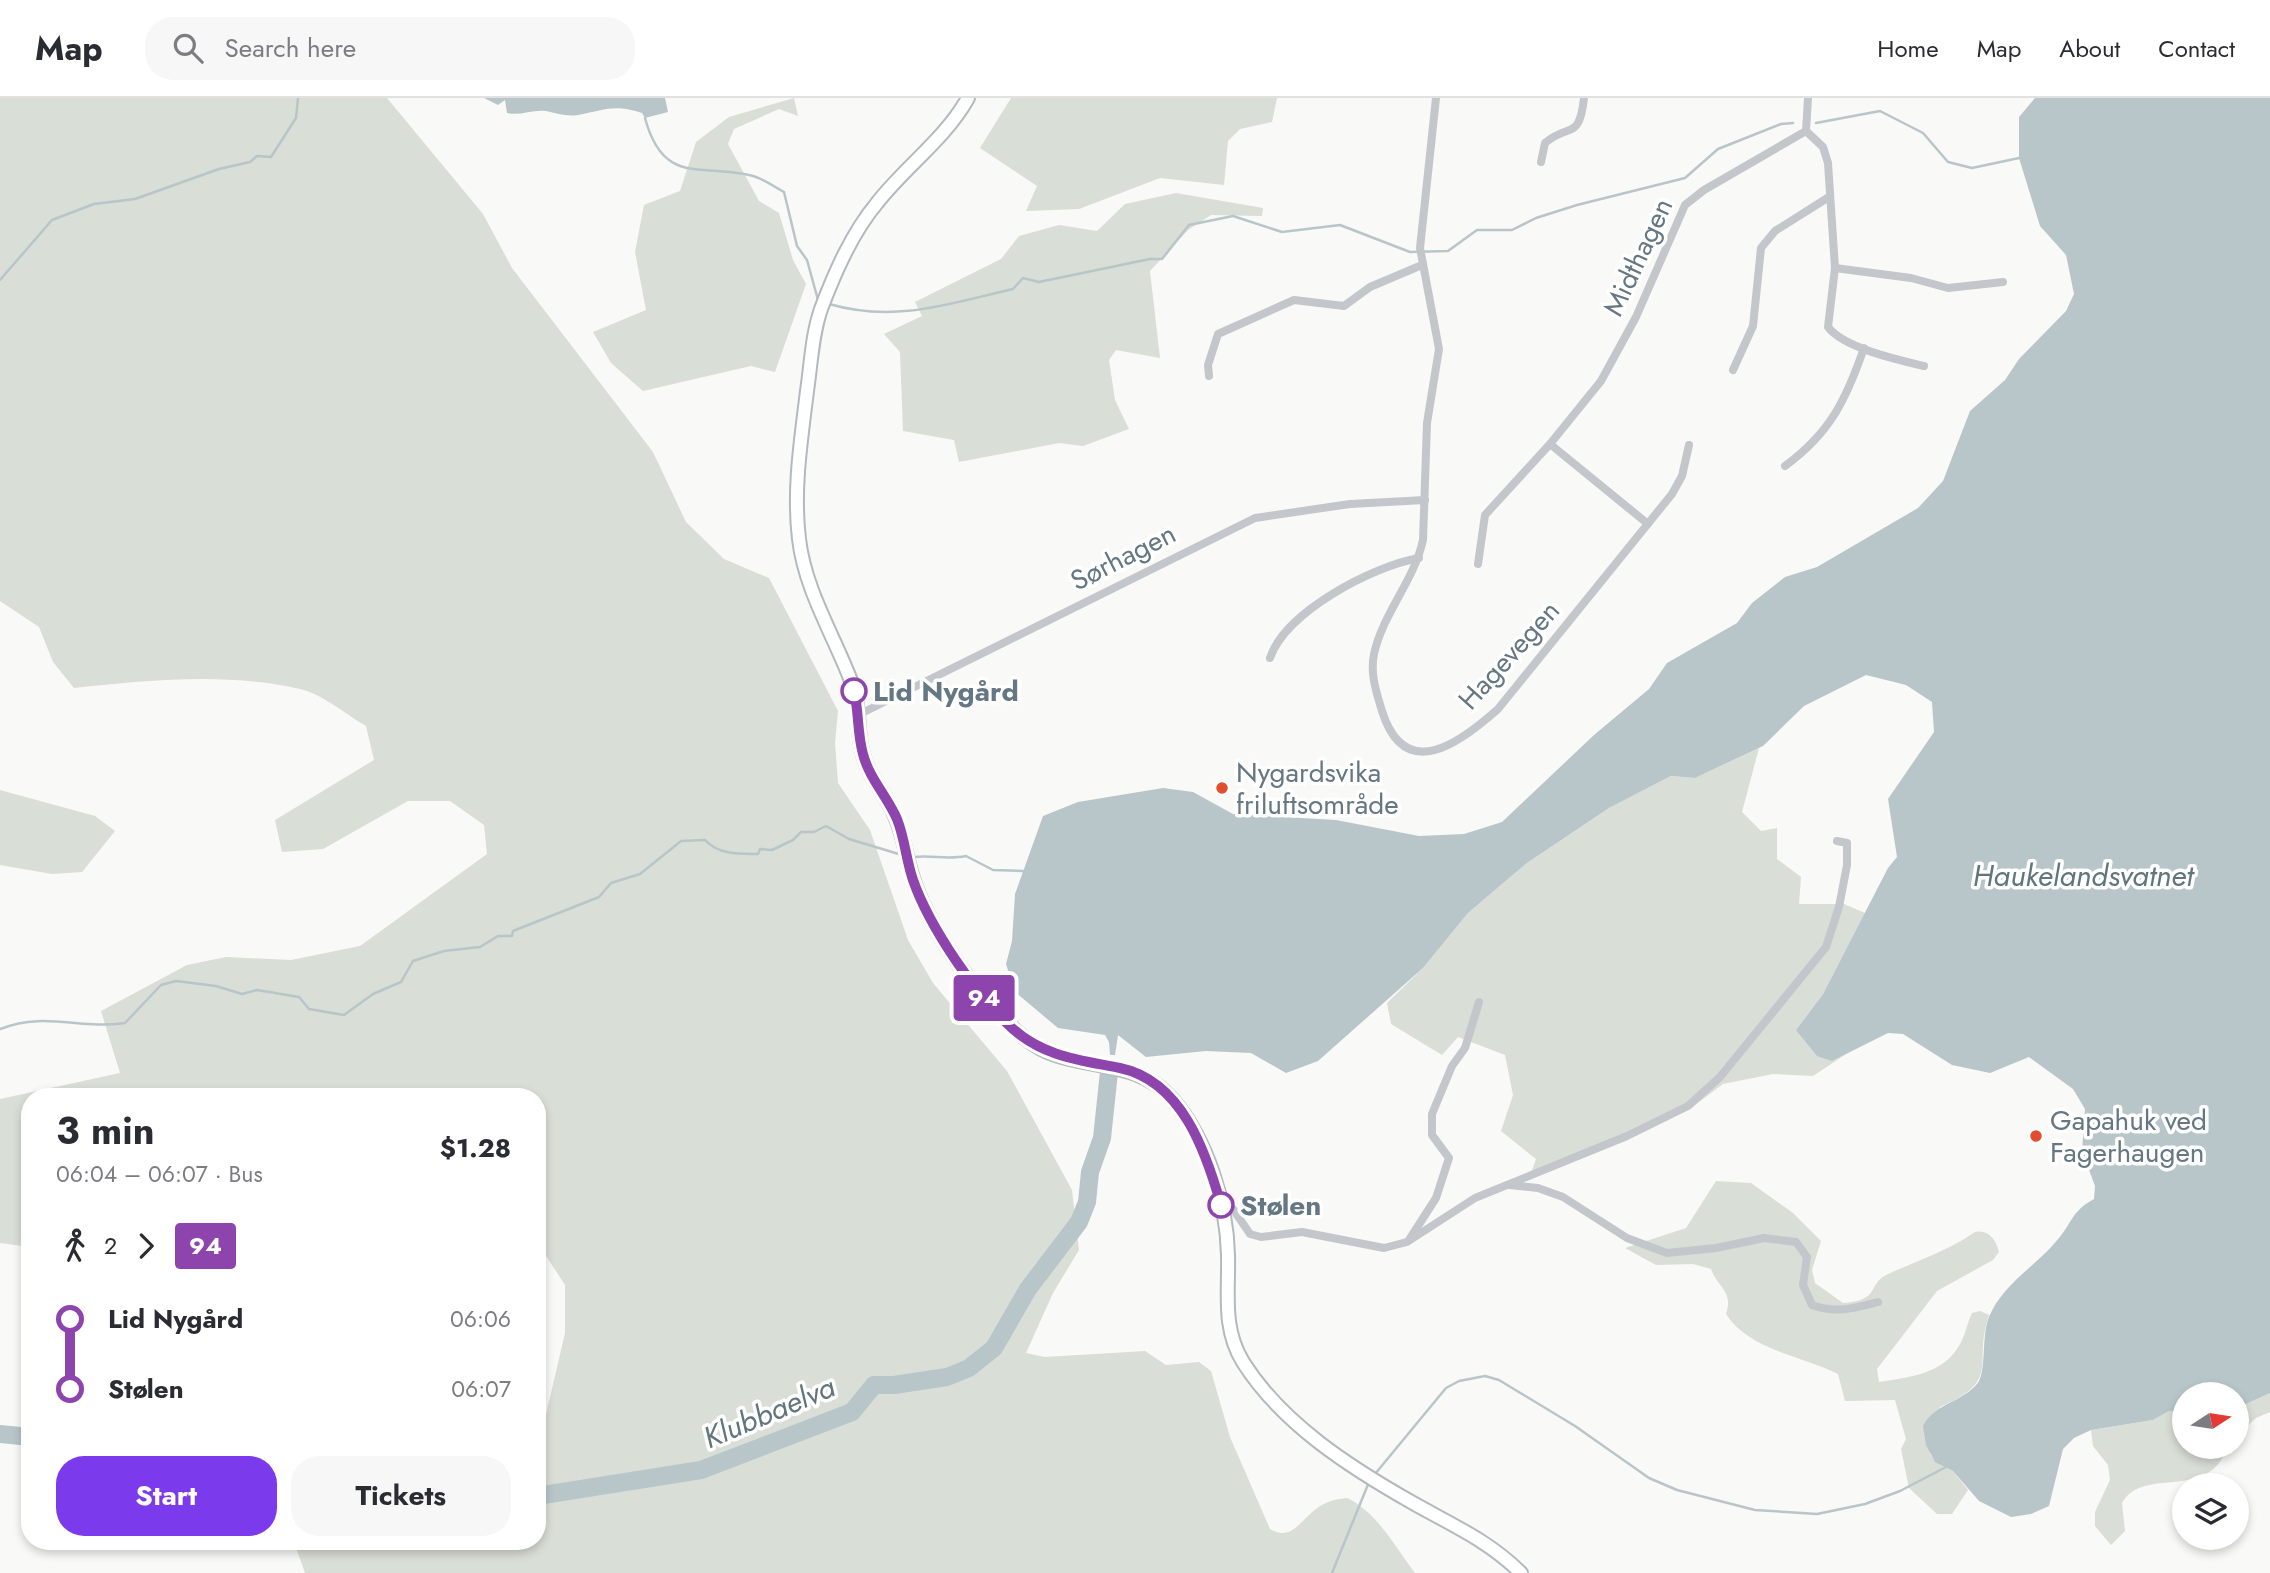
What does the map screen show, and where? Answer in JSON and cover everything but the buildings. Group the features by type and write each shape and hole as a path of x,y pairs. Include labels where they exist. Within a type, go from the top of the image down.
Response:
{"main road":[{"path":"968,98 946,128 880,199 861,224 834,278 816,326 797,467 799,541 813,591 854,691 862,752 873,778 897,820 914,881 958,963 983,998 1010,1027 1040,1048 1071,1059 1132,1071 1161,1088 1192,1129 1211,1170 1222,1209 1228,1258 1227,1325 1245,1365 1276,1404 1354,1466 1387,1488 1476,1535 1521,1573"}],"street":[{"name":"Hagevegen","path":"1436,98 1421,257 1436,321 1439,349 1427,423 1425,500 1419,558 1380,634 1371,669 1392,736 1408,749 1426,752 1462,738 1498,709 1648,524 1682,476 1689,446"},
{"path":"1541,162 1545,143 1571,132 1580,121 1584,98"},
{"path":"1808,98 1806,131 1826,155 1835,268 1828,327 1837,335 1864,348 1924,366"},
{"name":"Midthagen","path":"1478,564 1485,515 1550,444 1614,360 1685,205 1704,190 1806,131"},
{"path":"1733,370 1753,326 1760,248 1775,230 1829,197"},
{"path":"1209,376 1208,365 1218,334 1294,300 1344,306 1421,257"},
{"path":"1835,268 1919,280 1948,288 2003,282"},
{"path":"1784,466 1812,444 1836,417 1864,348"},
{"path":"1550,444 1648,524"},
{"name":"Sørhagen","path":"859,715 1244,522 1264,515 1336,506 1425,500"},
{"path":"1270,658 1274,646 1288,628 1336,594 1388,566 1419,558"},
{"path":"1222,1209 1233,1209 1250,1234 1261,1237 1302,1232 1384,1248 1407,1242 1475,1198 1627,1136 1688,1106 1706,1093 1826,947 1839,907 1847,865 1847,843 1837,841"},
{"path":"1407,1242 1436,1198 1449,1158 1432,1135 1432,1114 1452,1066 1465,1048 1479,1002"},
{"path":"1506,1185 1538,1188 1563,1197 1627,1238 1667,1253 1716,1248 1764,1238 1796,1242 1807,1258 1804,1285 1806,1296 1812,1305 1825,1310 1846,1311 1878,1302"}],"shaded area":[{"path":"0,98 387,98 483,214 512,268 653,452 686,522 724,559 769,578 838,711 835,743 838,783 870,830 908,940 933,983 1007,1071 1072,1190 1079,1250 1053,1293 1026,1353 1045,1357 1145,1351 1166,1365 1199,1362 1211,1371 1230,1437 1270,1529 1284,1533 1290,1531 1323,1504 1347,1498 1377,1521 1415,1573 305,1573 297,1550 546,1550 546,1415 565,1333 565,1285 546,1256 546,1088 51,1088 120,1073 101,1011 187,965 226,957 291,960 360,946 487,854 484,825 450,801 408,801 323,849 282,852 275,820 374,760 366,726 317,695 272,684 187,679 74,688 53,662 39,627 0,601"},
{"path":"794,98 798,116 779,109 734,129 728,144 759,201 779,213 793,260 806,284 775,372 751,366 643,391 611,363 593,332 646,310 635,252 644,205 680,191 696,142 729,117"},
{"path":"1011,98 1277,98 1272,122 1240,129 1228,141 1224,185 1160,178 1079,209 1026,211 1037,186 980,148"},
{"path":"1176,193 1263,208 1262,216 1211,215 1188,230 1150,271 1160,358 1116,350 1109,360 1115,400 1129,429 1083,446 1059,443 959,462 954,440 903,431 900,352 884,334 922,316 915,302 1001,259 1019,236 1059,225 1097,231 1125,204"},
{"path":"1759,748 1742,812 1761,831 1777,828 1777,859 1801,877 1799,904 1844,904 1865,913 1823,994 1796,1030 1832,1061 1849,1052 1813,1076 1773,1074 1723,1084 1695,1105 1529,1179 1536,1159 1501,1131 1513,1095 1505,1055 1458,1037 1442,1055 1391,1024 1387,1003 1423,968 1468,913 1527,863 1609,808 1671,776 1695,778"},
{"path":"0,790 95,816 115,831 82,872 52,874 0,865"},
{"path":"21,1094 21,1246 0,1243 0,1099"},
{"path":"1716,1181 1751,1183 1793,1213 1821,1241 1812,1270 1815,1283 1843,1303 1863,1299 1886,1275 1943,1250 1975,1232 1984,1232 1994,1240 1999,1252 1993,1260 1937,1291 1877,1369 1879,1382 1914,1376 1936,1368 1953,1354 1960,1344 1972,1313 1980,1311 1989,1315 1979,1379 1972,1388 1940,1407 1930,1454 1935,1461 1953,1471 1968,1490 1952,1514 1937,1514 1909,1488 1901,1449 1906,1439 1895,1400 1845,1401 1838,1374 1762,1344 1736,1326 1726,1314 1726,1294 1711,1269 1693,1264 1656,1265 1625,1248 1686,1228"},
{"path":"2270,1393 2270,1412 2249,1424 2249,1402"},
{"path":"2172,1411 2172,1460 2220,1460 2207,1473 2172,1473 2172,1481 2145,1486 2132,1492 2122,1503 2125,1531 2111,1545 2095,1526 2095,1512 2110,1480 2108,1465 2093,1446 2091,1430 2153,1420"}],"water":[{"path":"484,98 665,98 668,112 645,118 642,113 616,108 574,115 541,111 512,114 507,113 505,100 498,105"},
{"name":"Haukelandsvatnet","path":"2035,98 2270,98 2270,1393 2249,1403 2249,1382 2172,1382 2172,1411 2153,1420 2091,1430 2074,1438 2063,1449 2049,1506 2031,1514 2011,1517 1979,1501 1953,1471 1935,1462 1926,1445 1923,1426 1934,1413 1977,1384 1982,1371 1987,1325 1995,1305 2011,1284 2050,1248 2077,1212 2094,1199 2095,1186 2082,1151 2085,1109 2073,1089 2029,1057 1990,1073 1952,1065 1903,1034 1888,1033 1832,1061 1817,1056 1796,1030 1823,994 1888,868 1897,857 1888,799 1934,732 1932,702 1906,685 1866,675 1804,706 1763,746 1695,778 1671,776 1609,808 1527,863 1468,913 1423,968 1318,1061 1286,1073 1251,1053 1206,1051 1146,1057 1118,1035 1115,1055 1110,1055 1109,1042 1105,1035 1058,1028 1015,992 1006,964 1012,941 1015,894 1043,816 1078,802 1163,788 1193,792 1233,814 1336,820 1419,836 1464,834 1502,822 1594,735 1649,689 1667,663 1737,623 1752,603 1785,577 1817,567 1918,508 1943,481 1970,411 2005,380 2019,359 2066,311 2074,294 2066,255 2040,226 2019,158 2019,117"}],"waterway":[{"path":"0,280 52,220 94,204 135,199 219,169 250,162 257,156 271,157 296,118 298,98"},
{"path":"1816,123 1880,111 1923,133 1948,162 1972,168 2019,158"},
{"path":"645,118 662,154 673,163 699,170 753,176 784,192 797,246 807,260 818,300"},
{"path":"829,304 876,312 899,312 1013,289 1023,278 1039,282 1150,259 1162,259 1189,225 1233,216 1282,232 1340,225 1410,252 1448,251 1477,230 1512,230 1536,218 1577,205 1685,178 1718,149 1781,124 1793,123"},
{"path":"0,1029 32,1021 108,1025 125,1023 161,985 176,981 216,986 242,994 257,990 299,997 309,1009 344,1015 373,994 401,982 413,961 444,951 480,947 498,936 512,936 513,931 599,897 611,883 640,874 681,841 705,840 723,851 758,854 760,849 772,850 793,840 801,832 814,832 826,826 849,839 902,855"},
{"path":"914,857 966,856 993,870 1023,871"},
{"name":"Klubbaelva","path":"546,1495 701,1470 852,1412 874,1385 894,1385 947,1377 969,1368 994,1348 1028,1289 1079,1222 1087,1202 1090,1172 1102,1138 1109,1072"},
{"path":"1375,1474 1446,1388 1459,1381 1485,1376 1499,1380 1575,1426 1649,1478 1677,1490 1755,1510 1817,1514 1865,1504 1900,1491 1946,1467"},
{"name":"Klubbaelva","path":"0,1434 21,1436"},
{"path":"1332,1573 1369,1482"}],"bus line":[{"name":"94","path":"854,691 862,752 873,778 897,820 914,881 922,899 958,963 983,998 1026,1040 1052,1054 1132,1071 1161,1088 1175,1102 1192,1129 1211,1170 1221,1205"}],"place":[{"name":"Lid Nygård","path":"854,691"},
{"name":"Nygardsvika friluftsområde","path":"1222,788"},
{"name":"Gapahuk ved Fagerhaugen","path":"2036,1136"},
{"name":"Stølen","path":"1221,1205"}]}
